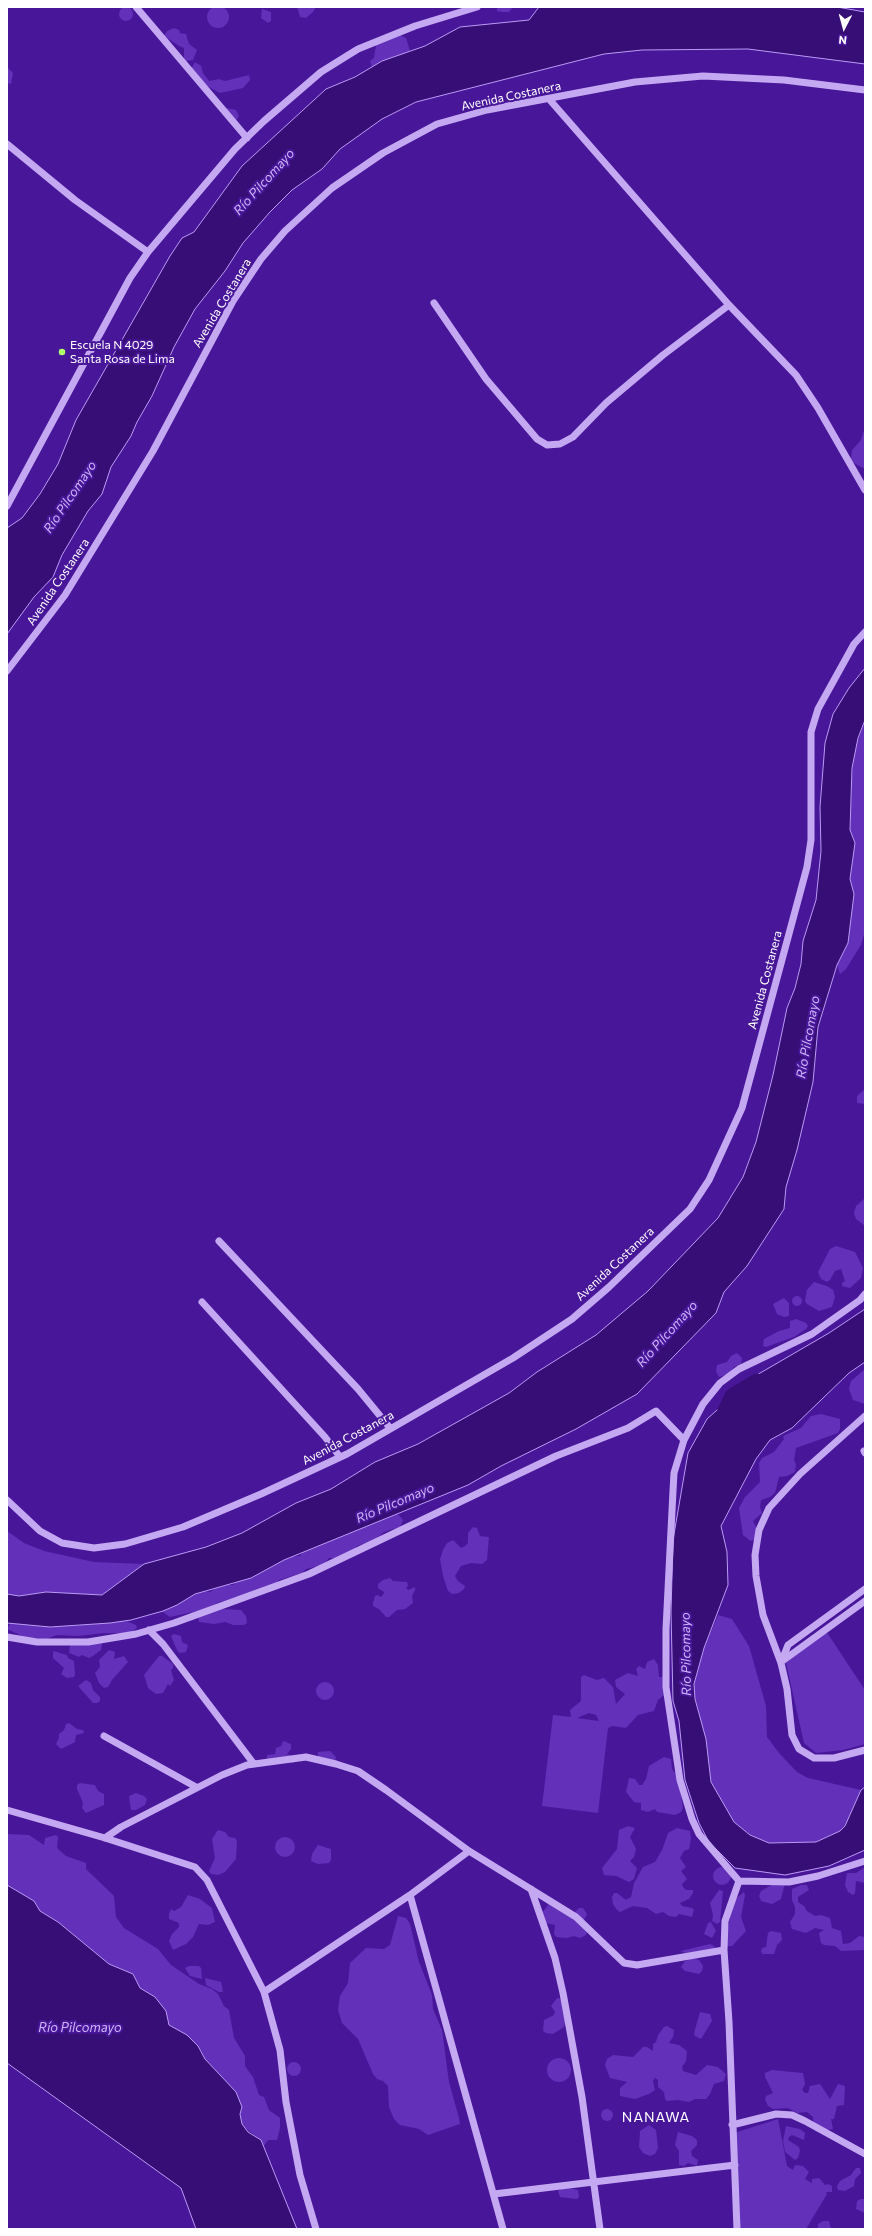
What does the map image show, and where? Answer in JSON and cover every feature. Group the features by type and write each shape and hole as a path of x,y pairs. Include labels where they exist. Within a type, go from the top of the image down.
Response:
{"street":[{"path":"136,7 246,138"},
{"path":"7,506 130,278 148,252 246,138 321,72 358,49 415,26 477,7"},
{"name":"Avenida Costanera","path":"7,671 65,595 153,451 233,301 261,259 285,231 332,188 383,153 437,124 487,110 635,82 703,76 784,80 865,90"},
{"path":"548,99 729,305 796,375 818,408 865,490"},
{"path":"7,144 75,200 148,252"},
{"path":"434,303 486,379 537,439 547,444 560,444 573,437 606,403 663,355 729,305"},
{"name":"Avenida Costanera","path":"7,1500 40,1531 62,1543 94,1548 125,1544 182,1527 261,1494 340,1457 513,1358 572,1319 609,1287 690,1210 709,1180 742,1108 807,867 811,840 811,732 818,709 854,644 865,632"},
{"path":"219,1241 358,1389 390,1428"},
{"path":"865,1294 860,1300 812,1334 739,1368 720,1383 703,1404 684,1440 674,1472 666,1629 666,1687 680,1780 692,1819 699,1834 739,1881 789,1882 818,1876 865,1861"},
{"path":"202,1302 325,1437 340,1457"},
{"path":"7,1637 38,1642 88,1642 149,1630 309,1574 556,1456 628,1428 656,1411 684,1440"},
{"path":"865,1416 800,1474 769,1508 759,1530 755,1555 756,1576 763,1615 781,1662 787,1689 792,1735 799,1749 814,1758 834,1758 865,1750"},
{"path":"781,1662 788,1645 865,1589"},
{"path":"781,1662 865,1601"},
{"path":"149,1630 163,1644 254,1764"},
{"path":"104,1736 196,1787"},
{"path":"105,1838 121,1827 222,1774 254,1764 306,1757 358,1771 470,1851 576,1917 624,1963 637,1965 724,1950"},
{"path":"7,1810 105,1838 195,1867 207,1880 264,1992 280,2050 286,2102 300,2175 316,2229"},
{"path":"264,1992 410,1895 470,1851"},
{"path":"737,2229 729,2022 724,1950 725,1921 739,1881"},
{"path":"531,1889 555,1958 562,1986 582,2097 600,2229"},
{"path":"410,1895 503,2229"},
{"path":"732,2125 776,2114 792,2115 865,2154"},
{"path":"494,2194 735,2165"}],"shaded area":[{"path":"218,6 226,9 229,17 226,25 218,28 210,25 207,17 210,9"},
{"path":"126,7 131,9 133,14 131,19 126,21 121,19 119,14 121,9"},
{"path":"295,7 316,7 306,18 300,17 298,9"},
{"path":"497,7 512,8 509,12 503,12 497,11"},
{"path":"262,9 271,12 271,21 268,23 261,18"},
{"path":"174,28 179,30 180,33 186,34 189,44 197,50 193,60 186,61 184,58 184,48 164,36 167,31"},
{"path":"400,35 406,38 411,54 372,68 370,61 374,58 376,45"},
{"path":"195,62 201,66 203,73 209,81 219,79 225,81 249,75 250,80 243,88 220,93 205,85 191,69"},
{"path":"7,67 13,73 11,84 7,83"},
{"path":"226,108 236,110 239,116 235,123 228,121 226,118"},
{"path":"865,427 865,469 852,462 851,458 852,450 861,440"},
{"path":"865,720 865,931 861,945 846,969 840,974 837,965 848,943 854,894 850,879 855,843 850,830 853,755"},
{"path":"865,1089 865,1104 857,1103 857,1096"},
{"path":"865,1198 865,1226 856,1219 854,1213 856,1206"},
{"path":"836,1246 855,1252 863,1268 861,1278 850,1288 842,1286 842,1283 845,1281 841,1269 835,1271 830,1280 827,1282 821,1279 818,1272 830,1249"},
{"path":"814,1282 827,1286 833,1290 835,1297 832,1307 819,1311 807,1304 805,1301 807,1290"},
{"path":"795,1296 799,1296 801,1297 801,1305 795,1306 792,1303 792,1299"},
{"path":"784,1298 789,1303 789,1316 784,1317 777,1314 773,1304"},
{"path":"796,1319 806,1323 808,1326 806,1329 794,1337 766,1347 763,1346 764,1339 779,1331 790,1328 790,1321"},
{"path":"737,1353 742,1358 741,1364 734,1367 729,1374 719,1377 716,1371 717,1365 727,1362 731,1356"},
{"path":"865,1369 865,1404 853,1400 849,1389 851,1381"},
{"path":"821,1414 840,1419 840,1429 838,1433 796,1448 794,1460 796,1464 795,1472 787,1476 779,1477 775,1493 770,1497 761,1500 760,1507 762,1513 753,1521 757,1529 755,1539 751,1541 743,1535 739,1508 745,1497 760,1482 759,1463 762,1458 774,1452 784,1439 783,1436 801,1428 811,1416"},
{"path":"397,1513 403,1520 400,1527 384,1532 370,1544 366,1543 357,1546 352,1555 344,1558 329,1558 323,1565 306,1569 302,1573 279,1580 276,1583 255,1590 251,1593 217,1603 212,1608 170,1617 160,1610 201,1590 210,1592 221,1585 233,1585 240,1578 289,1557 300,1556 305,1549"},
{"path":"473,1527 477,1528 480,1536 489,1537 487,1560 482,1564 471,1563 461,1566 455,1576 458,1581 465,1586 459,1593 452,1594 448,1591 443,1576 440,1559 447,1543 453,1540 461,1548 465,1546 468,1543 468,1533"},
{"path":"7,1531 24,1543 44,1551 94,1562 144,1564 102,1595 46,1592 19,1596 7,1594"},
{"path":"390,1578 393,1581 407,1582 408,1586 406,1588 408,1590 415,1587 415,1590 412,1596 413,1603 405,1609 397,1610 389,1617 386,1617 379,1609 373,1606 373,1603 375,1596 378,1595 380,1597 384,1592 378,1588 378,1584 383,1580"},
{"path":"222,1609 241,1610 246,1616 247,1623 244,1625 233,1625 225,1622 214,1624 199,1622 198,1618"},
{"path":"718,1615 732,1619 749,1646 766,1706 767,1737 779,1753 797,1772 808,1778 861,1790 849,1819 840,1831 816,1842 769,1843 750,1835 734,1822 717,1795 711,1782 695,1699 694,1684 704,1648"},
{"path":"93,1619 124,1620 136,1625 137,1628 129,1633 104,1633 78,1636 57,1635 46,1639 24,1637 7,1629 10,1624 15,1622 73,1623 75,1626 78,1626"},
{"path":"826,1631 865,1690 865,1744 843,1750 816,1753 804,1743 786,1663"},
{"path":"174,1634 181,1636 182,1642 188,1645 186,1652 179,1653 177,1650 171,1636"},
{"path":"92,1638 99,1638 102,1643 101,1650 93,1656 89,1658 82,1655 79,1657 69,1653 70,1645"},
{"path":"109,1650 115,1652 114,1659 124,1656 128,1662 112,1680 108,1687 104,1688 99,1683 95,1673 100,1667 99,1660"},
{"path":"53,1651 67,1655 68,1658 74,1661 74,1677 67,1678 61,1674 64,1668 53,1658"},
{"path":"159,1656 162,1656 173,1664 173,1668 171,1670 174,1680 170,1686 168,1684 163,1693 156,1694 148,1688 144,1675"},
{"path":"654,1659 658,1665 659,1677 665,1677 669,1683 669,1691 658,1700 654,1711 638,1715 626,1728 612,1726 608,1728 598,1813 542,1806 553,1715 571,1717 570,1710 581,1701 581,1677 584,1675 597,1680 604,1678 613,1687 616,1704 625,1694 616,1687 615,1680 628,1673 638,1676 636,1669 639,1666 645,1669 647,1662","holes":["589,1713 596,1715 599,1721 577,1718"]},
{"path":"86,1680 91,1683 93,1690 100,1697 100,1701 97,1703 93,1703 78,1686"},
{"path":"321,1682 329,1682 334,1687 332,1698 329,1700 321,1700 316,1695 316,1687"},
{"path":"69,1723 77,1729 83,1730 84,1733 76,1735 75,1742 61,1749 56,1744 59,1734 64,1730 66,1724"},
{"path":"283,1741 291,1744 291,1749 287,1754 293,1756 299,1761 292,1763 267,1759 267,1755 275,1754 276,1748 281,1746"},
{"path":"330,1751 336,1757 335,1761 318,1759 318,1752"},
{"path":"664,1757 671,1759 672,1769 678,1777 683,1808 681,1812 675,1815 657,1812 655,1809 648,1812 641,1810 641,1803 634,1802 626,1792 629,1778 635,1779 639,1785 642,1785 646,1779 649,1766"},
{"path":"80,1783 95,1785 98,1791 104,1794 104,1805 86,1813 82,1808 83,1803 77,1789 77,1785"},
{"path":"136,1793 147,1799 145,1805 136,1810 131,1810 129,1796"},
{"path":"628,1826 635,1828 630,1837 636,1849 634,1857 630,1861 637,1868 634,1879 629,1882 616,1876 604,1875 602,1868 617,1849 619,1830"},
{"path":"677,1828 690,1831 691,1839 689,1849 684,1851 680,1858 686,1867 681,1871 687,1879 682,1884 683,1887 686,1890 693,1890 693,1893 689,1899 680,1903 682,1906 692,1908 694,1910 692,1917 679,1914 676,1917 669,1916 663,1912 656,1914 647,1908 633,1906 620,1912 617,1910 613,1904 612,1897 614,1893 617,1893 626,1900 631,1897 634,1883 643,1867 655,1862 662,1850 668,1833"},
{"path":"218,1830 225,1832 229,1837 235,1838 237,1841 236,1859 225,1872 218,1875 211,1874 209,1871 215,1858 212,1839"},
{"path":"7,1834 29,1835 44,1845 45,1838 56,1835 58,1837 57,1848 66,1856 86,1863 86,1869 114,1896 116,1917 124,1928 158,1949 171,1965 199,1984 212,1989 218,1994 224,2006 229,2010 234,2038 245,2056 245,2066 253,2077 259,2095 264,2097 269,2110 280,2118 280,2128 277,2140 268,2140 263,2147 261,2140 245,2128 242,2124 236,2092 205,2059 201,2050 187,2035 169,2025 166,2011 155,1997 140,1988 133,1974 109,1964 58,1922 40,1911 34,1901 7,1885"},
{"path":"285,1837 292,1840 295,1847 292,1854 285,1857 278,1854 275,1847 278,1840"},
{"path":"318,1845 331,1849 331,1860 329,1863 318,1864 311,1861 312,1854"},
{"path":"722,1867 728,1870 731,1876 728,1882 722,1885 716,1882 713,1876 716,1870"},
{"path":"865,1867 865,1883 856,1881 855,1893 853,1895 848,1892 845,1885 847,1873 856,1873"},
{"path":"775,1883 785,1883 781,1899 772,1904 761,1901 759,1896 761,1891"},
{"path":"801,1885 807,1885 809,1890 798,1897 798,1902 804,1906 807,1911 815,1916 821,1915 830,1918 832,1928 841,1931 843,1944 850,1943 859,1936 865,1937 865,1950 841,1951 835,1946 824,1945 821,1943 819,1933 824,1930 815,1928 806,1933 792,1929 790,1922 795,1914 795,1907 792,1900 792,1889"},
{"path":"719,1890 723,1891 720,1922 717,1924 712,1921 713,1915 710,1903"},
{"path":"744,1892 745,1895 741,1917 746,1931 732,1946 725,1946 730,1916 735,1899"},
{"path":"188,1895 200,1899 212,1908 215,1922 208,1925 199,1924 193,1937 186,1944 173,1950 169,1941 172,1934 179,1927 179,1923 169,1919 169,1914 171,1909 174,1911 181,1907"},
{"path":"547,1901 574,1913 579,1908 583,1908 587,1914 584,1920 589,1925 586,1935 580,1938 574,1936 567,1938 556,1937 554,1934 555,1925 545,1923 542,1913 548,1905"},
{"path":"398,1916 406,1918 410,1924 419,1962 432,1995 433,2009 442,2030 449,2082 460,2124 428,2135 419,2129 400,2125 394,2119 389,2107 388,2086 383,2081 377,2079 373,2074 358,2039 342,2023 338,2010 340,1996 348,1983 350,1963 366,1948 384,1949 390,1945"},
{"path":"711,1922 716,1931 712,1938 704,1934 708,1923"},
{"path":"771,1931 781,1933 782,1940 777,1945 774,1954 763,1954 761,1952 762,1948 766,1947 768,1933"},
{"path":"710,1944 716,1949 685,1953 681,1951"},
{"path":"693,1958 699,1960 703,1966 702,1971 699,1974 685,1971 681,1967 685,1961"},
{"path":"189,1966 199,1966 201,1968 202,1979 190,1976 185,1968"},
{"path":"205,1978 221,1982 223,1992 219,1992 206,1985"},
{"path":"557,1998 565,1999 565,2024 564,2027 553,2034 546,2033 543,2031 544,2020 554,2015 555,2012 551,2006"},
{"path":"700,2012 710,2014 712,2021 701,2039 695,2036 694,2033"},
{"path":"667,2026 674,2030 673,2037 669,2043 679,2045 687,2051 686,2061 682,2067 683,2071 696,2075 707,2065 718,2067 726,2074 724,2081 714,2084 706,2099 695,2099 689,2102 678,2100 667,2101 665,2099 664,2092 658,2087 658,2080 655,2078 653,2081 655,2090 649,2094 635,2099 620,2096 620,2088 627,2082 610,2078 605,2065 607,2059 613,2055 633,2057 643,2047 647,2047 653,2051 653,2044 656,2042 658,2035 664,2027"},
{"path":"559,2058 564,2059 570,2065 570,2075 564,2081 559,2082 554,2081 548,2075 547,2070 548,2065 554,2059"},
{"path":"291,2062 297,2062 301,2066 301,2072 297,2076 291,2076 287,2072 287,2066"},
{"path":"772,2070 803,2073 805,2084 802,2090 805,2093 808,2093 810,2086 820,2084 830,2099 838,2084 845,2086 844,2105 837,2106 834,2119 831,2119 833,2129 817,2132 814,2130 813,2117 807,2112 797,2113 788,2108 773,2109 768,2106 765,2099 766,2096 773,2093 765,2077 765,2073"},
{"path":"609,2109 612,2110 612,2120 605,2121 602,2120 601,2113 602,2110"},
{"path":"778,2119 787,2166 793,2170 795,2165 803,2166 809,2172 805,2179 812,2183 812,2179 819,2178 825,2185 828,2184 832,2186 832,2192 826,2192 827,2194 806,2229 735,2229 731,2134"},
{"path":"649,2125 656,2130 658,2148 655,2154 650,2156 643,2153 639,2147 640,2131"},
{"path":"786,2126 800,2129 805,2133 804,2140 792,2135 789,2137 788,2140 799,2147 800,2151 798,2158 795,2160 785,2152 783,2141"},
{"path":"678,2132 692,2136 697,2140 697,2145 691,2151 692,2156 698,2160 697,2166 688,2163 684,2166 679,2165 679,2151 675,2145"},
{"path":"856,2168 860,2168 861,2173 855,2179 854,2186 845,2191 838,2190 837,2186 840,2181 851,2175"},
{"path":"564,2187 578,2190 579,2197 577,2199 560,2197 558,2191"},
{"path":"865,2199 865,2213 856,2209 857,2201"},
{"path":"823,2221 829,2221 831,2229 818,2229 818,2224"}],"water":[{"path":"539,7 837,7 865,12 865,64 748,49 642,50 604,54 416,102 382,119 340,149 322,169 292,190 270,212 243,243 225,271 195,309 174,347 152,396 131,436 111,467 102,494 88,511 62,555 53,577 34,597 7,634 7,528 22,518 40,494 58,464 76,420 170,256 182,238 194,232 242,166 326,89 355,77 382,61 425,46 460,27 529,20"},
{"path":"865,668 865,720 858,738 852,768 850,830 855,843 850,879 854,894 848,943 837,965 818,1027 813,1082 797,1150 786,1187 784,1209 747,1266 724,1292 716,1313 637,1394 576,1429 501,1466 468,1485 284,1560 251,1578 195,1594 177,1605 163,1611 131,1620 110,1623 50,1627 7,1623 7,1594 19,1596 46,1592 102,1595 144,1564 206,1547 242,1533 296,1503 331,1489 375,1462 418,1444 509,1393 537,1372 596,1335 648,1291 718,1218 743,1177 756,1142 773,1075 787,1008 795,988 801,964 803,941 816,900 821,851 820,807 825,743 833,714 849,688"},
{"path":"865,1309 865,1362 849,1373 792,1428 770,1440 756,1459 721,1526 727,1552 728,1585 704,1648 694,1684 695,1699 706,1739 711,1782 734,1822 750,1835 769,1843 816,1842 840,1831 845,1826 861,1790 865,1787 865,1850 829,1866 785,1875 735,1868 709,1842 699,1823 685,1780 679,1721 673,1701 671,1612 673,1540 688,1453 707,1419 755,1376 829,1333"},
{"name":"Río Pilcomayo","path":"7,1885 34,1901 40,1911 58,1922 109,1964 133,1974 140,1988 155,1997 166,2011 169,2025 187,2035 198,2046 205,2059 236,2092 242,2107 240,2114 242,2124 248,2132 261,2140 297,2229 196,2229 181,2188 7,2063"}],"waterway":[{"name":"Río Pilcomayo","path":"724,1413 732,1396 757,1381"}],"place":[{"name":"Escuela N 4029 Santa Rosa de Lima","path":"62,352"}],"district":[{"name":"NANAWA","path":"656,2117"}]}
